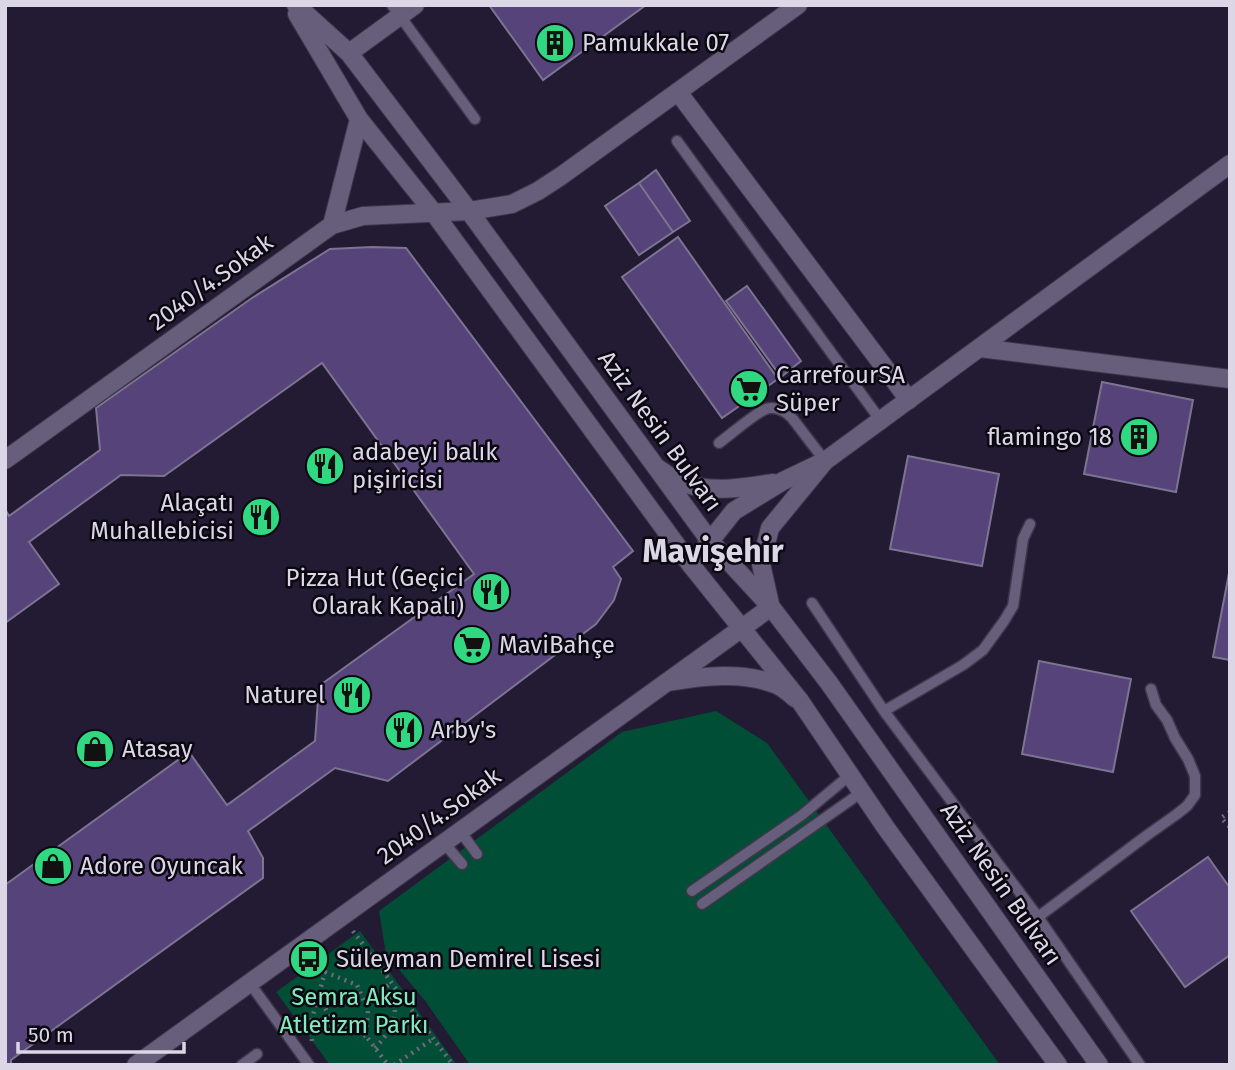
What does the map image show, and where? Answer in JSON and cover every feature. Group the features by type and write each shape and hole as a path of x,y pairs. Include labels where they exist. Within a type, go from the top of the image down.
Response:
{"street":[{"name":"Aziz Nesin Bulvarı","path":"294,5 349,52 469,211 710,541 771,607 837,694 1099,1065"},
{"name":"Aziz Nesin Bulvarı","path":"294,5 359,119 434,213"},
{"path":"349,52 396,11 415,5"},
{"name":"2040/4.Sokak","path":"5,460 332,225 363,216 469,211 512,204 561,176 798,5"},
{"path":"678,92 909,400"},
{"path":"332,225 359,119"},
{"path":"691,565 734,511 783,481 825,461 1230,164"},
{"path":"434,213 691,565 800,701 1058,1065"},
{"path":"980,348 1230,379"},
{"path":"771,607 761,564 770,528 825,461"},
{"path":"656,468 676,481 707,489 733,489 783,481"},
{"name":"2040/4.Sokak","path":"135,1065 771,607"},
{"path":"668,682 744,676 779,686 800,701"}],"lane":[{"path":"396,11 475,119"},
{"path":"677,142 881,421"},
{"path":"719,443 765,410 778,409 792,418 825,461"},
{"path":"884,710 963,665 983,650 1013,606 1023,540 1030,524"},
{"path":"812,603 884,710 1038,917 1140,1065"},
{"path":"1038,917 1177,814 1195,795 1195,776 1188,759 1156,705 1151,690"},
{"path":"692,891 802,815 850,775"},
{"path":"702,904 862,792"},
{"path":"460,831 477,854"},
{"path":"444,843 462,864"},
{"path":"249,982 309,1065"},
{"path":"242,1065 257,1054"}],"path":[{"path":"1230,812 1221,818 1230,827"},
{"path":"342,916 453,1065"},
{"path":"309,939 325,972 310,1026 313,1046"},
{"path":"325,972 357,985 368,1010 366,1036"},
{"path":"375,1048 391,1027 394,1002 386,987 392,983"},
{"path":"319,995 330,1018 345,1029 366,1036 388,1065"},
{"path":"394,1065 433,1039"}],"green space":[{"path":"716,711 767,743 1000,1065 470,1065 426,1002 386,954 379,911 622,732"},
{"name":"Semra Aksu Atletizm Parkı","path":"360,931 457,1065 330,1065 276,992"}],"building":[{"name":"Pamukkale 07","path":"489,5 646,5 543,80"},
{"path":"656,170 690,221 673,232 639,183"},
{"path":"639,183 673,232 639,255 605,206"},
{"path":"678,237 778,379 722,418 622,277"},
{"name":"MaviBahçe","path":"406,248 633,551 613,567 621,579 614,600 596,624 388,781 335,768 248,831 263,858 263,878 11,1060 11,1065 5,1065 5,885 189,752 227,805 315,741 319,686 474,574 322,363 164,476 121,475 29,542 59,584 5,623 5,509 9,516 100,450 96,408 252,298 330,249"},
{"path":"747,286 801,361 781,377 726,301"},
{"name":"flamingo 18","path":"1102,382 1193,400 1176,492 1084,474"},
{"path":"908,456 999,474 982,566 890,549"},
{"path":"1230,568 1230,660 1213,657"},
{"path":"1039,661 1131,679 1113,772 1022,754"},
{"path":"1208,857 1230,888 1230,955 1185,987 1131,911"}],"place":[{"name":"Pamukkale 07","path":"555,43"},
{"name":"CarrefourSA Süper","path":"749,389"},
{"name":"flamingo 18","path":"1139,437"},
{"name":"adabeyi balık pişiricisi","path":"325,466"},
{"name":"Alaçatı Muhallebicisi","path":"261,517"},
{"name":"Pizza Hut (Geçici Olarak Kapalı)","path":"491,592"},
{"name":"MaviBahçe","path":"472,645"},
{"name":"Naturel","path":"352,695"},
{"name":"Arby's","path":"404,730"},
{"name":"Atasay","path":"95,749"},
{"name":"Adore Oyuncak","path":"53,866"},
{"name":"Süleyman Demirel Lisesi","path":"309,959"}],"district":[{"name":"Mavişehir","path":"713,551"}]}
